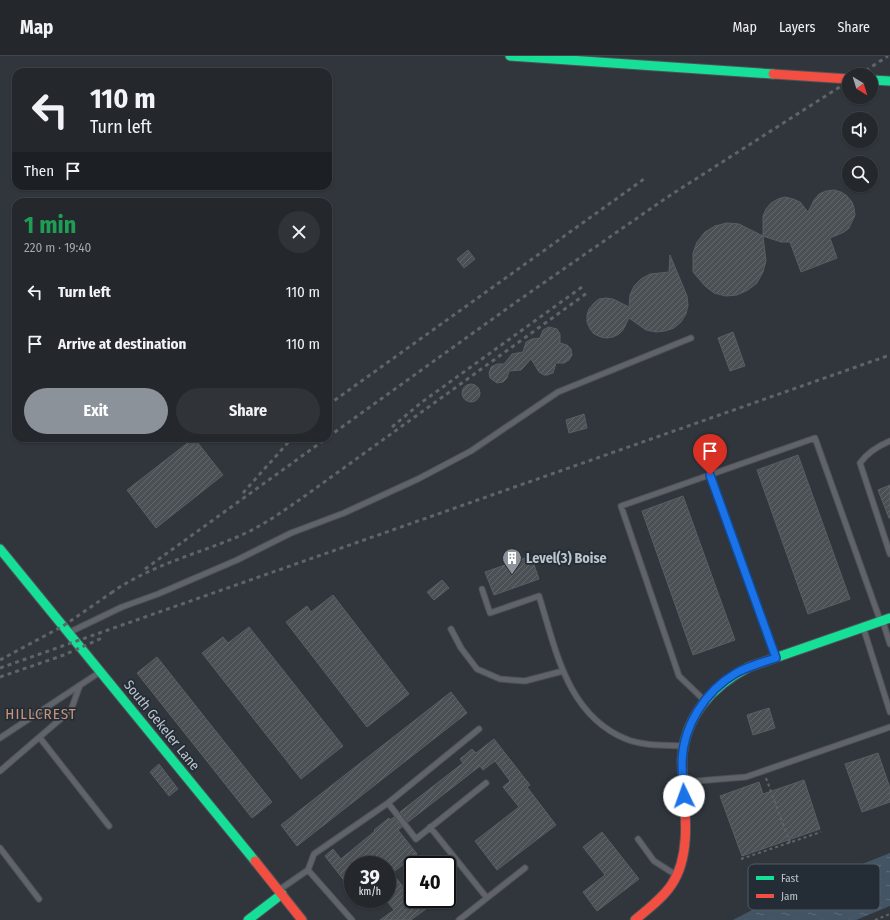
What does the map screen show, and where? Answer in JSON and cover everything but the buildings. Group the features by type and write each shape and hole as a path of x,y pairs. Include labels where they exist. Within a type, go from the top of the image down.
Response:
{"main road":[{"path":"510,56 842,79"},
{"path":"878,80 890,81"},
{"name":"South Gekeler Lane","path":"0,549 302,920"},
{"path":"635,920 663,897 677,875 684,854 686,837 682,761 684,746 692,721 711,692 722,682 736,674 776,658 884,620"},
{"path":"248,920 280,892"}],"lane":[{"path":"69,632 122,607 238,560 291,533 344,513 418,479 471,451 558,392 690,338"},
{"path":"705,700 679,676 621,506 815,438 884,620 890,644"},
{"path":"890,441 879,445 860,463 890,554"},
{"path":"710,475 776,658"},
{"path":"482,590 490,613 539,596 563,671 579,703 594,719 612,732 626,739 646,743 684,746"},
{"path":"863,627 890,712"},
{"path":"451,628 462,648 477,669 500,679 525,681 563,671"},
{"path":"0,738 100,671"},
{"path":"0,771 71,710 80,685"},
{"path":"683,782 746,777 890,727"},
{"path":"280,892 308,870 314,854 388,803 480,729"},
{"path":"40,738 109,826"},
{"path":"388,803 416,838 486,783"},
{"path":"430,827 487,898"},
{"path":"638,839 654,861 677,875"},
{"path":"0,848 40,899"},
{"path":"459,920 524,868"},
{"path":"308,870 352,920"}],"path":[{"path":"765,778 790,843"},
{"path":"741,859 821,832"},
{"path":"875,920 890,914"}],"water":[{"path":"890,853 890,906 856,920 733,920 752,910 880,910 880,864 862,864"}],"railway":[{"path":"870,68 888,56"},
{"path":"332,434 519,300 666,198 842,85"},
{"path":"332,402 644,179"},
{"path":"392,427 422,402 582,287"},
{"path":"111,593 156,568 237,537 271,519 587,293"},
{"path":"0,668 890,355"},
{"path":"243,493 288,442"},
{"path":"145,569 321,442"},
{"path":"0,660 63,626 114,591"},
{"path":"0,677 64,655 102,638"}],"traffic: fast":[{"path":"510,56 773,74"},
{"path":"878,80 890,81"},
{"path":"0,549 255,861"},
{"path":"682,761 688,730 694,717 712,693 736,675 749,667 890,618"},
{"path":"248,920 282,894"}],"traffic: jam":[{"path":"773,74 842,79"},
{"path":"635,920 664,894 672,884 679,871 683,856 686,824 682,761"},
{"path":"255,861 302,920"}],"place":[{"name":"Level(3) Boise","path":"512,575"}],"district":[{"name":"HILLCREST","path":"41,714"}],"route":[{"path":"684,796 682,761 684,746 692,721 700,706 711,692 722,682 749,667 776,658 710,475"}]}
